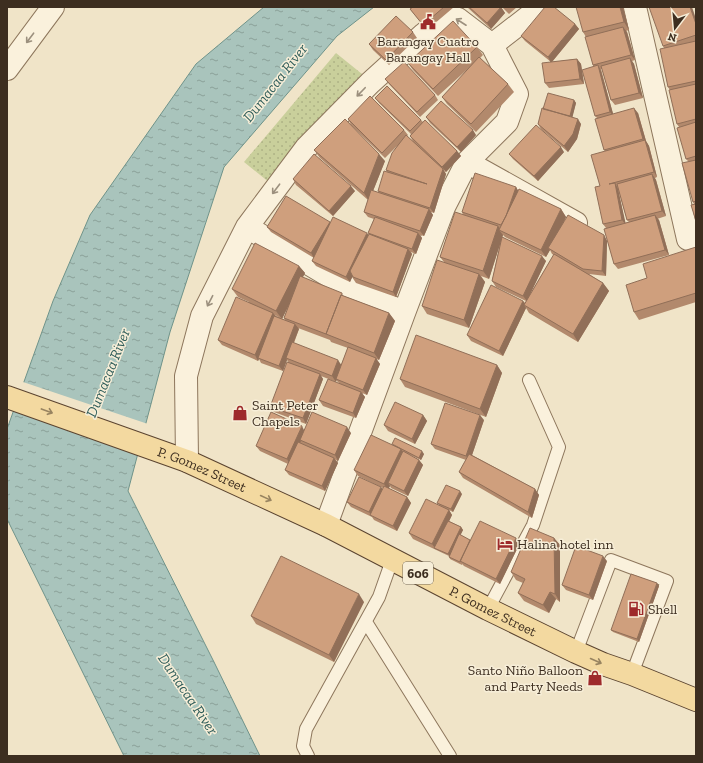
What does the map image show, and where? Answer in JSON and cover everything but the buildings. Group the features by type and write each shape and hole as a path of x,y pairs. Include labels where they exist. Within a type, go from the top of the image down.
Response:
{"main road":[{"name":"P. Gomez Street","path":"8,398 187,461 326,525 488,609 576,652 603,664 696,699"}],"street":[{"path":"7,69 53,7"},
{"path":"492,45 541,7"},
{"path":"635,7 688,239"},
{"path":"187,461 186,376 202,316 246,228 306,148 370,83 446,16 458,19 492,45 517,94 507,122 467,162 444,207 326,525"},
{"path":"467,162 576,223"},
{"path":"246,228 336,280 404,313"}],"lane":[{"path":"488,609 533,524 559,447 529,380"},
{"path":"308,756 303,746 306,729 379,597 392,560"},
{"path":"576,652 611,560 667,581 632,674"},
{"path":"366,622 450,756"}],"green space":[{"path":"336,53 362,74 270,183 244,162"}],"water":[{"name":"Dumacaa River","path":"264,7 374,7 337,36 224,167 170,332 128,491 260,756 124,756 7,519 7,429 53,301 90,215 196,64"}],"pier":[{"path":"23,382 148,424 140,444 13,407"}],"place":[{"name":"Barangay Cuatro Barangay Hall","path":"428,22"},
{"name":"Saint Peter Chapels","path":"240,413"},
{"name":"Halina hotel inn","path":"505,544"},
{"name":"Shell","path":"636,609"},
{"name":"Santo Niño Balloon and Party Needs","path":"595,678"}]}
